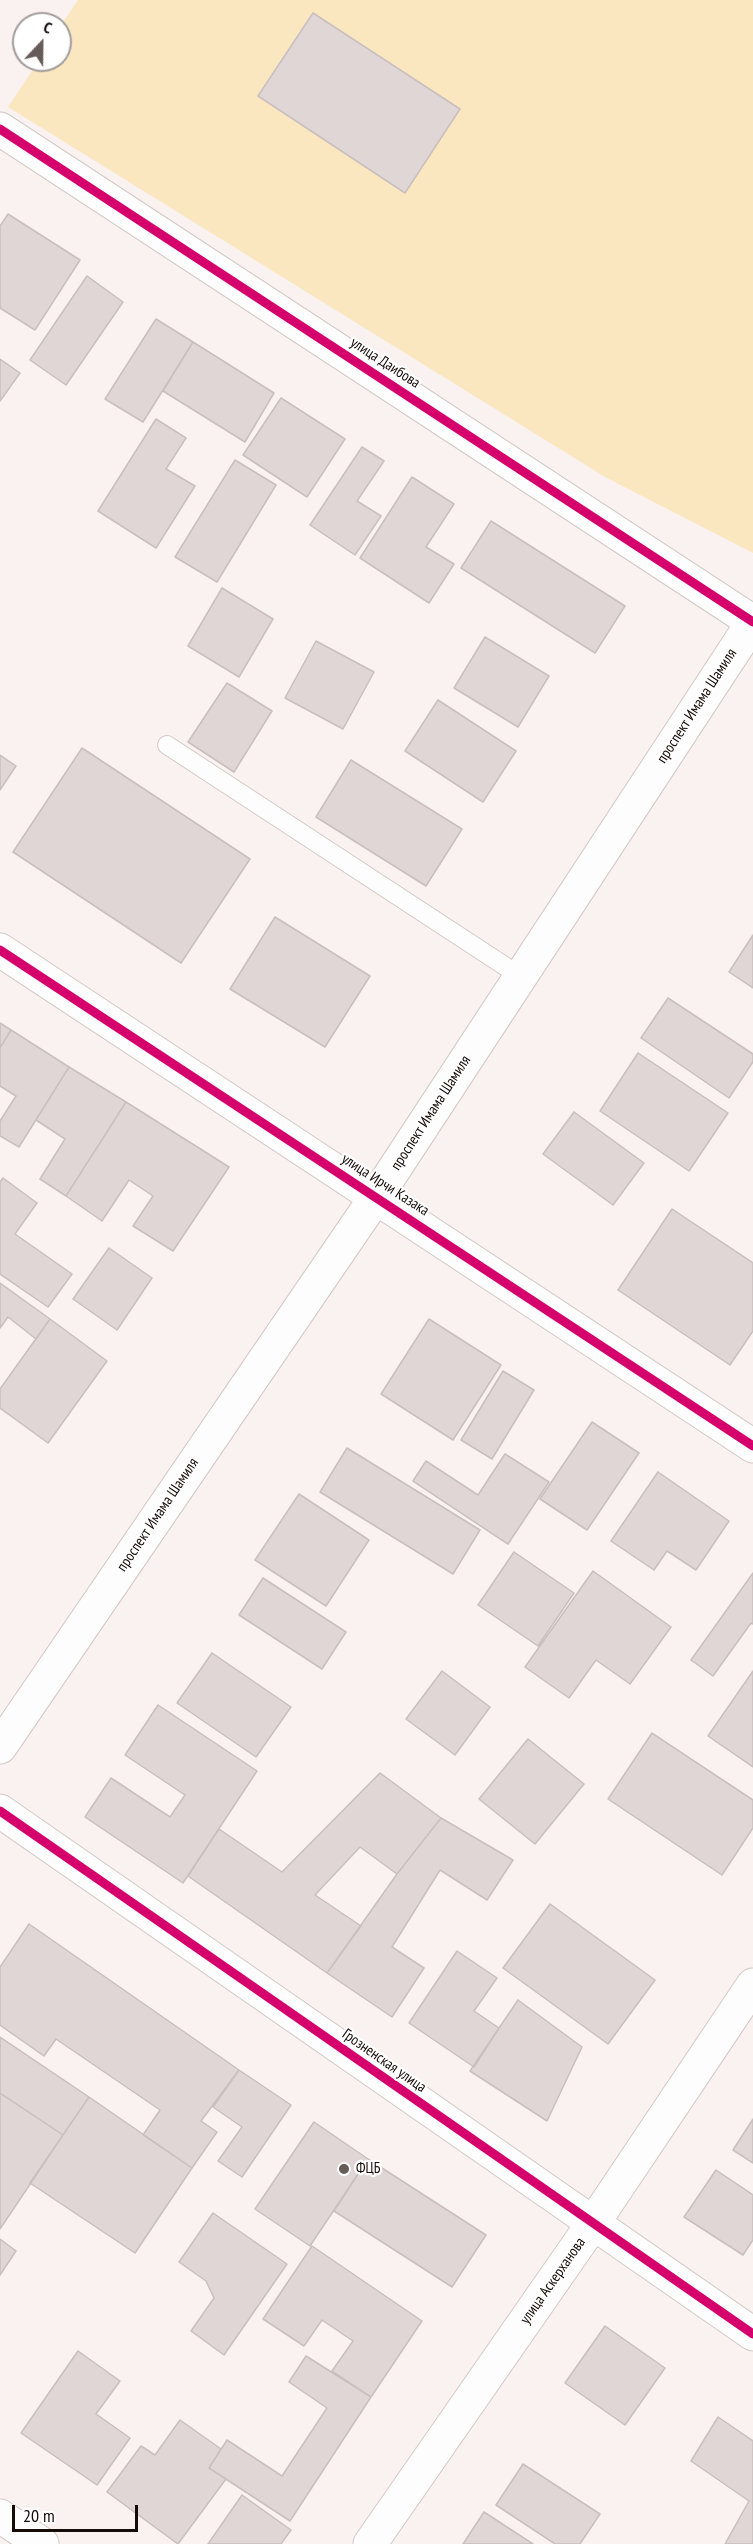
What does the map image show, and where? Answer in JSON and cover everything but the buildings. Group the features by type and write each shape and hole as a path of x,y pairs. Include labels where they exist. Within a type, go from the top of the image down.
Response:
{"street":[{"name":"улица Даибова","path":"0,129 753,622"},
{"name":"проспект Имама Шамиля","path":"0,1748 376,1197 753,622"},
{"name":"улица Ирчи Казака","path":"0,950 753,1446"},
{"name":"Грозненская улица","path":"0,1811 753,2334"},
{"name":"улица Аскерханова","path":"370,2544 594,2222 753,1985"},
{"path":"0,2516 42,2544"}],"lane":[{"path":"167,745 520,976"}],"shaded area":[{"path":"78,0 753,0 753,553 605,477 8,107 31,72 72,72 72,12 70,12"}],"cycle path":[{"path":"0,129 753,622"},
{"path":"0,950 753,1446"},
{"path":"0,1811 753,2334"}],"place":[{"name":"ФЦБ","path":"344,2169"}]}
